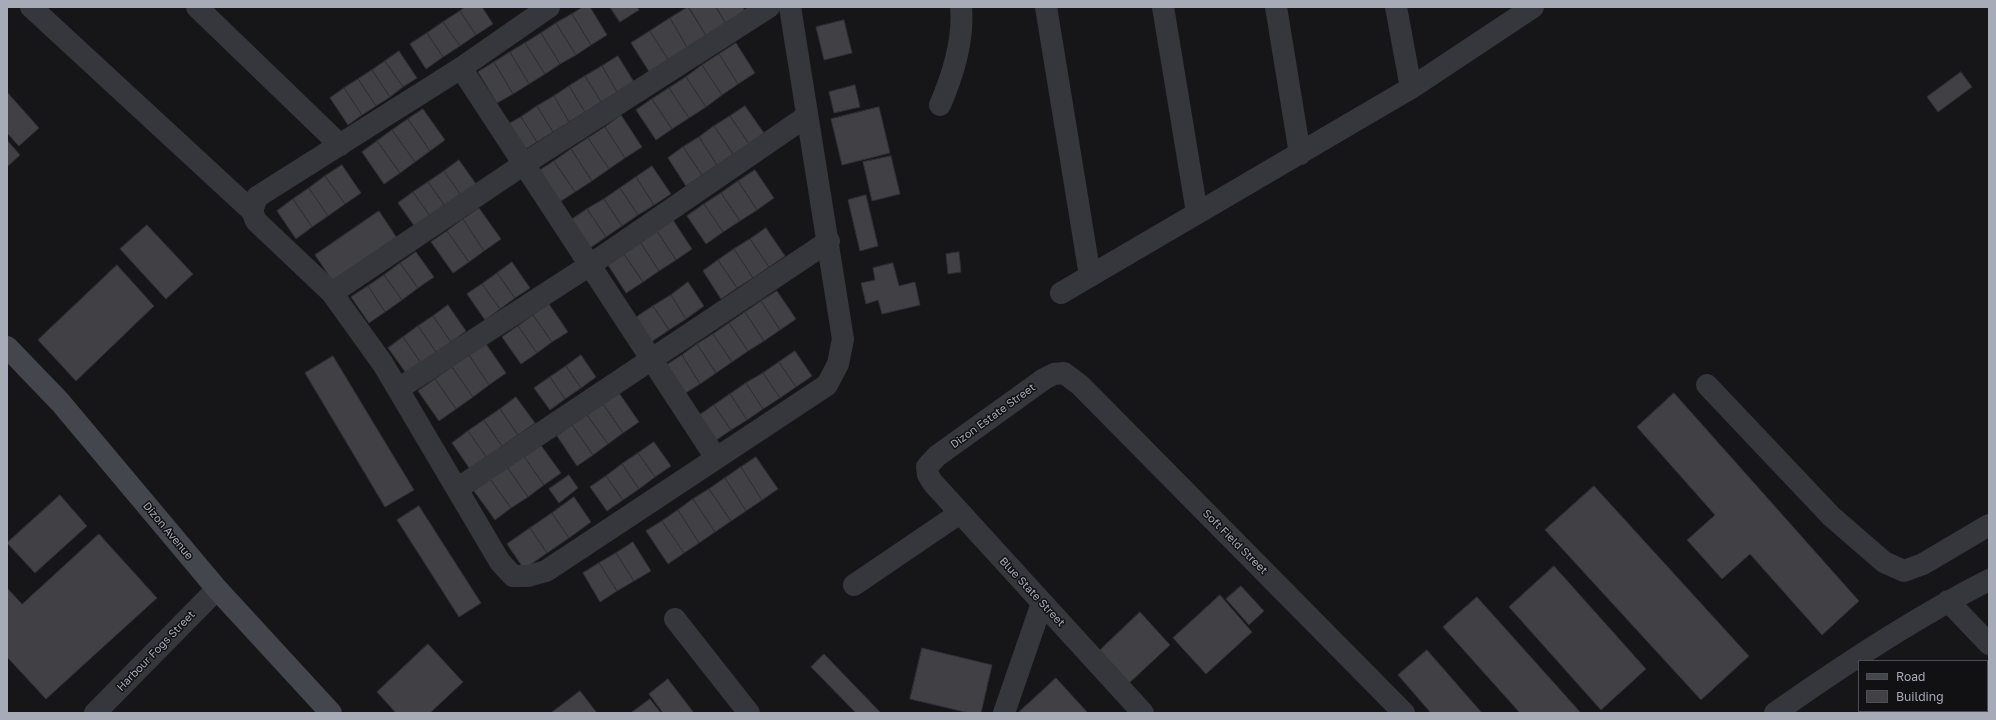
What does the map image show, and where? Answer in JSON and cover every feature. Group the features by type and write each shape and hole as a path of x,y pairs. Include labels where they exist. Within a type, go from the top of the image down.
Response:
{"street":[{"path":"31,7 252,211 256,221 332,293 383,364 500,562 513,576 528,576 546,571 827,385 838,364 844,339 790,7"},
{"path":"197,7 340,145"},
{"path":"332,293 524,164 769,7"},
{"path":"940,106 953,73 962,18 961,7"},
{"path":"1046,7 1090,276"},
{"path":"1163,7 1197,213"},
{"path":"1276,7 1300,154"},
{"path":"1396,7 1411,88"},
{"path":"1061,293 1411,88 1533,7"},
{"path":"252,211 257,197 461,68 544,9"},
{"path":"461,68 716,458"},
{"path":"398,389 590,265 807,116"},
{"path":"457,489 829,241"},
{"name":"Dizon Avenue","path":"7,347 60,402 217,589 331,713"},
{"name":"Dizon Estate Street","path":"927,468 937,456 1044,379 1054,374 1064,373"},
{"name":"Soft Field Street","path":"1064,373 1080,385 1404,713"},
{"path":"1707,385 1831,516 1884,562 1904,571 1922,564 1989,524"},
{"name":"Blue State Street","path":"927,468 928,475 933,483 1143,713"},
{"path":"854,585 960,513"},
{"path":"1775,713 1814,685 1948,601 1989,580"},
{"name":"Harbour Fogs Street","path":"96,713 217,589"},
{"path":"1948,601 1989,644"},
{"path":"1004,713 1042,603"},
{"path":"675,619 749,713"}],"building":[{"path":"465,7 482,7 493,24 476,35 460,11"},
{"path":"583,7 590,7 607,35 591,45 572,14"},
{"path":"610,7 637,7 639,10 620,22"},
{"path":"688,7 707,37 688,49 670,18"},
{"path":"689,7 716,7 727,25 707,37"},
{"path":"716,7 743,7 746,13 727,25"},
{"path":"460,11 476,35 460,46 443,22"},
{"path":"572,14 591,45 576,55 556,23"},
{"path":"670,18 688,49 669,61 650,31"},
{"path":"844,20 852,53 824,60 816,27"},
{"path":"443,22 460,46 443,57 427,33"},
{"path":"556,23 576,55 560,64 541,33"},
{"path":"650,31 669,61 650,73 631,43"},
{"path":"427,33 443,57 426,69 410,44"},
{"path":"541,33 560,64 545,74 525,43"},
{"path":"525,43 545,74 529,84 510,52"},
{"path":"736,43 755,73 738,84 719,54"},
{"path":"399,51 417,78 403,87 385,61"},
{"path":"510,52 529,84 513,94 494,62"},
{"path":"719,54 738,84 722,95 702,65"},
{"path":"618,56 634,82 617,92 602,66"},
{"path":"385,61 403,87 390,97 372,70"},
{"path":"494,62 513,94 497,103 478,72"},
{"path":"702,65 722,95 706,107 686,77"},
{"path":"602,66 617,92 601,102 585,76"},
{"path":"372,70 390,97 376,106 358,79"},
{"path":"1961,72 1972,87 1938,112 1927,97"},
{"path":"585,76 601,102 585,112 569,86"},
{"path":"686,77 706,107 689,118 669,88"},
{"path":"358,79 376,106 362,115 344,88"},
{"path":"855,85 860,107 834,113 829,92"},
{"path":"569,86 585,112 569,122 554,96"},
{"path":"344,88 362,115 348,125 330,98"},
{"path":"669,88 689,118 672,129 652,99"},
{"path":"7,92 39,128 19,146 7,133"},
{"path":"554,96 569,122 553,132 537,106"},
{"path":"652,99 672,129 656,140 636,110"},
{"path":"537,106 553,132 537,142 521,117"},
{"path":"745,106 764,133 749,144 730,116"},
{"path":"879,107 890,153 842,165 831,119"},
{"path":"423,109 445,140 430,151 408,119"},
{"path":"621,115 642,147 625,158 605,127"},
{"path":"730,116 749,144 733,154 714,126"},
{"path":"521,117 537,142 521,152 505,126"},
{"path":"408,119 430,151 415,162 392,130"},
{"path":"714,126 733,154 717,165 699,137"},
{"path":"605,127 625,158 609,169 588,138"},
{"path":"392,130 415,162 400,173 377,141"},
{"path":"699,137 717,165 702,175 683,147"},
{"path":"588,138 609,169 592,181 571,149"},
{"path":"7,140 20,155 7,167"},
{"path":"377,141 400,173 384,184 362,152"},
{"path":"683,147 702,175 686,186 668,158"},
{"path":"571,149 592,181 575,192 554,161"},
{"path":"891,156 900,194 872,201 863,162"},
{"path":"459,160 476,184 461,195 444,171"},
{"path":"554,161 575,192 558,203 537,172"},
{"path":"342,165 361,193 345,204 325,176"},
{"path":"652,166 671,194 654,205 636,177"},
{"path":"755,170 774,198 757,210 738,181"},
{"path":"444,171 461,195 445,206 428,182"},
{"path":"325,176 345,204 328,216 309,188"},
{"path":"636,177 654,205 638,215 620,188"},
{"path":"738,181 757,210 740,221 721,193"},
{"path":"428,182 445,206 430,216 413,192"},
{"path":"309,188 328,216 312,227 293,199"},
{"path":"620,188 638,215 622,226 604,199"},
{"path":"413,192 430,216 415,227 398,203"},
{"path":"721,193 740,221 723,232 704,204"},
{"path":"866,195 878,246 860,251 848,200"},
{"path":"293,199 312,227 296,239 277,211"},
{"path":"604,199 622,226 606,237 587,209"},
{"path":"704,204 723,232 706,244 687,216"},
{"path":"479,208 501,239 484,251 463,219"},
{"path":"587,209 606,237 590,248 571,220"},
{"path":"379,211 397,238 334,283 315,255"},
{"path":"463,219 484,251 469,262 447,231"},
{"path":"673,220 692,249 676,260 657,231"},
{"path":"147,225 193,274 166,299 120,249"},
{"path":"766,228 785,256 769,267 750,239"},
{"path":"447,231 469,262 453,273 431,242"},
{"path":"657,231 676,260 659,271 640,242"},
{"path":"750,239 769,267 753,278 734,249"},
{"path":"640,242 659,271 643,282 624,254"},
{"path":"734,249 753,278 737,288 718,260"},
{"path":"416,252 434,277 418,288 400,263"},
{"path":"959,252 961,272 948,274 946,254"},
{"path":"624,254 643,282 626,293 608,265"},
{"path":"718,260 737,288 721,299 703,271"},
{"path":"512,262 530,288 515,298 497,273"},
{"path":"400,263 418,288 402,300 384,275"},
{"path":"893,263 899,286 915,282 920,305 882,314 878,300 866,304 861,283 875,280 873,268"},
{"path":"117,265 154,306 76,381 38,340"},
{"path":"497,273 515,298 500,309 482,284"},
{"path":"384,275 402,300 385,312 368,286"},
{"path":"688,282 704,306 686,319 671,295"},
{"path":"482,284 500,309 485,320 467,294"},
{"path":"368,286 385,312 369,323 351,297"},
{"path":"777,291 796,319 780,330 761,301"},
{"path":"671,295 686,319 669,330 653,306"},
{"path":"761,301 780,330 764,341 745,312"},
{"path":"549,304 568,332 552,342 533,315"},
{"path":"448,305 466,331 451,342 433,316"},
{"path":"653,306 669,330 651,342 635,318"},
{"path":"745,312 764,341 748,351 729,323"},
{"path":"533,315 552,342 537,353 518,326"},
{"path":"433,316 451,342 436,352 418,326"},
{"path":"729,323 748,351 732,362 713,334"},
{"path":"418,326 436,352 421,363 403,337"},
{"path":"518,326 537,353 521,364 502,337"},
{"path":"713,334 732,362 716,373 697,344"},
{"path":"403,337 421,363 406,373 388,348"},
{"path":"486,344 506,373 489,385 469,355"},
{"path":"697,344 716,373 700,384 682,355"},
{"path":"795,351 812,376 796,387 779,362"},
{"path":"469,355 489,385 473,397 452,367"},
{"path":"581,355 596,377 581,388 566,366"},
{"path":"682,355 700,384 684,394 665,366"},
{"path":"333,356 414,490 385,507 305,373"},
{"path":"779,362 796,387 780,398 763,373"},
{"path":"566,366 581,388 565,399 550,377"},
{"path":"452,367 473,397 456,409 435,379"},
{"path":"763,373 780,398 763,409 746,383"},
{"path":"550,377 565,399 550,410 534,388"},
{"path":"435,379 456,409 439,421 418,391"},
{"path":"746,383 763,409 747,420 730,394"},
{"path":"619,393 639,422 623,433 603,404"},
{"path":"1674,393 1859,601 1822,635 1750,554 1722,579 1687,540 1715,515 1637,427"},
{"path":"730,394 747,420 731,430 714,405"},
{"path":"516,397 535,423 518,435 500,409"},
{"path":"603,404 623,433 608,444 587,415"},
{"path":"714,405 731,430 715,441 698,416"},
{"path":"500,409 518,435 502,446 484,420"},
{"path":"587,415 608,444 593,455 572,425"},
{"path":"484,420 502,446 487,458 468,431"},
{"path":"572,425 593,455 577,466 557,436"},
{"path":"468,431 487,458 470,469 452,443"},
{"path":"654,442 671,466 655,477 638,453"},
{"path":"540,444 561,473 544,485 523,455"},
{"path":"638,453 655,477 639,489 622,464"},
{"path":"523,455 544,485 528,497 507,467"},
{"path":"756,457 778,489 762,500 741,467"},
{"path":"622,464 639,489 623,500 606,476"},
{"path":"507,467 528,497 511,508 490,479"},
{"path":"741,467 762,500 746,511 725,478"},
{"path":"569,475 578,488 559,503 549,489"},
{"path":"606,476 623,500 607,511 590,487"},
{"path":"725,478 746,511 731,521 709,489"},
{"path":"490,479 511,508 495,520 474,491"},
{"path":"1594,486 1749,656 1701,700 1545,530"},
{"path":"709,489 731,521 715,532 693,499"},
{"path":"60,495 87,526 35,573 7,543"},
{"path":"574,497 591,522 569,538 552,513"},
{"path":"693,499 715,532 699,543 678,510"},
{"path":"419,506 481,603 459,617 397,520"},
{"path":"678,510 699,543 684,553 662,521"},
{"path":"552,513 569,538 547,553 530,528"},
{"path":"662,521 684,553 668,564 646,531"},
{"path":"530,528 547,553 524,569 507,544"},
{"path":"99,534 157,598 46,699 7,657 7,588 22,604"},
{"path":"633,542 651,571 634,581 616,553"},
{"path":"616,553 634,581 617,591 599,563"},
{"path":"599,563 617,591 600,602 583,573"},
{"path":"1554,566 1646,669 1601,710 1509,607"},
{"path":"1241,586 1264,611 1249,625 1226,599"},
{"path":"1220,595 1252,632 1206,674 1173,638"},
{"path":"1477,597 1581,713 1520,713 1443,627"},
{"path":"1140,612 1170,645 1127,685 1097,653"},
{"path":"428,644 463,682 430,713 396,713 377,692"},
{"path":"922,648 992,665 981,713 969,713 910,699"},
{"path":"1427,650 1482,713 1431,713 1398,675"},
{"path":"824,654 881,713 856,713 811,667"},
{"path":"1056,678 1088,713 1018,713"},
{"path":"668,679 694,713 663,713 649,694"},
{"path":"580,691 597,713 551,713"},
{"path":"650,699 661,713 631,713"}]}
